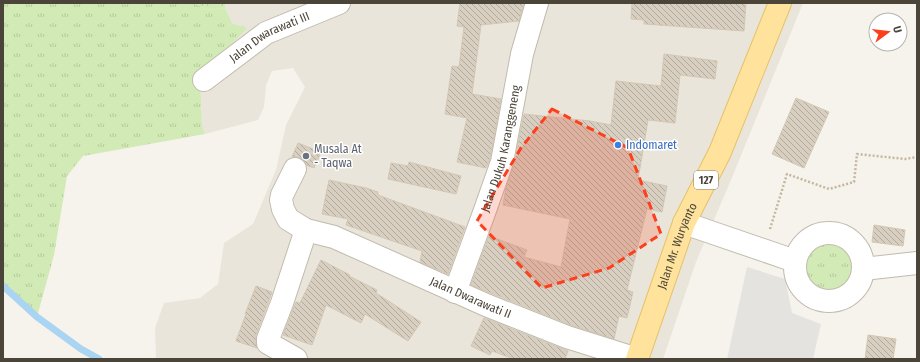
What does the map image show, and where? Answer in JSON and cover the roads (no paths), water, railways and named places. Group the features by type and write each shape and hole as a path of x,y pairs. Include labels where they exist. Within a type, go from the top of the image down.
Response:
{"main road":[{"name":"Jalan Mr. Wuryanto","path":"637,359 684,223 720,152 780,3"}],"street":[{"name":"Jalan Dwarawati III","path":"204,80 266,33 339,3"},
{"name":"Jalan Dukuh Karanggeneng","path":"456,292 502,162 522,54 537,3"},
{"path":"295,169 281,200 283,209 288,219 306,230 282,303 268,339 268,343 296,359"},
{"path":"684,223 795,261"},
{"name":"Jalan Dwarawati II","path":"306,230 334,237 486,305 567,337 637,359"},
{"path":"826,233 840,235 853,242 861,254 864,269 861,280 855,290 847,297 836,301 825,302 814,298 806,292 799,283 795,261 801,248 812,238 826,233"},
{"path":"864,269 917,263"}],"waterway":[{"path":"3,286 37,317 81,349 99,359"}],"place":[{"name":"Indomaret","path":"618,145"},
{"name":"Musala At - Taqwa","path":"306,156"}]}
